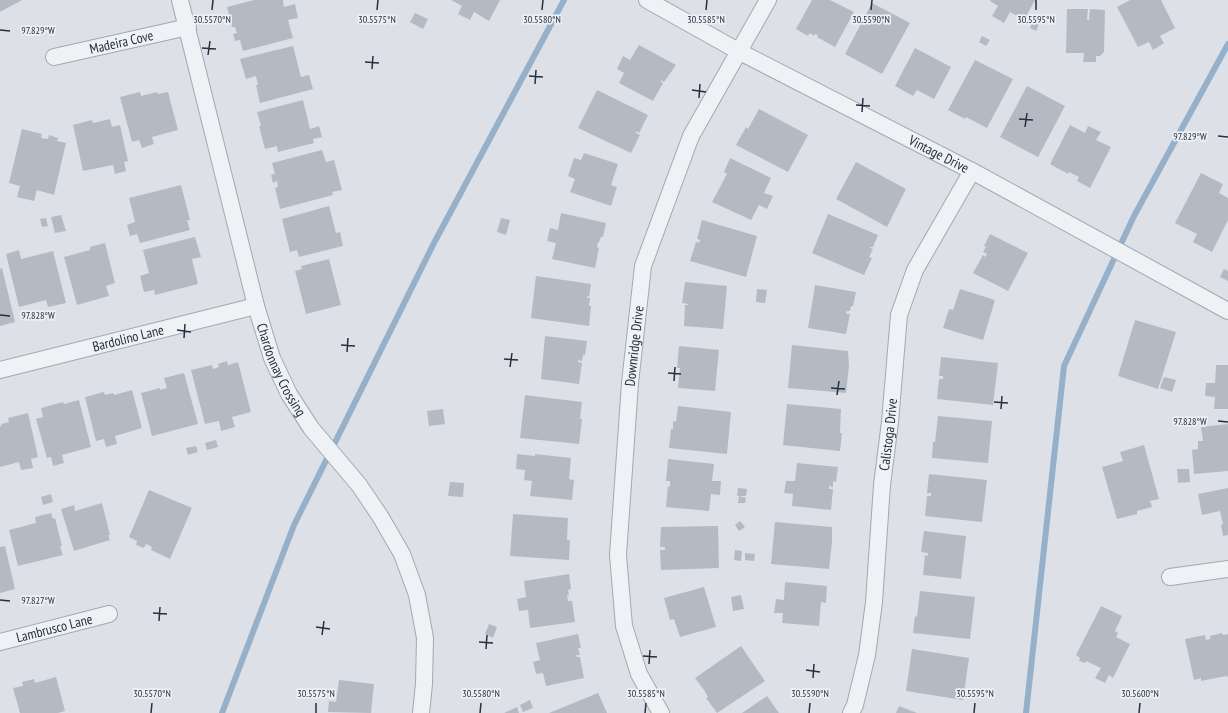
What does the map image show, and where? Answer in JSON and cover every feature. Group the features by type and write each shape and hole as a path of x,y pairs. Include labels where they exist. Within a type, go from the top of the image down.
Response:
{"street":[{"name":"Chardonnay Crossing","path":"180,0 188,27 256,306 272,358 290,394 311,428 359,485 380,516 402,554 417,595 425,638 422,713"},
{"name":"Vintage Drive","path":"647,0 740,52 972,171 1228,311"},
{"name":"Downridge Drive","path":"661,713 639,674 624,626 618,555 630,383 643,266 691,136 740,52 768,0"},
{"name":"Madeira Cove","path":"54,57 188,27"},
{"name":"Calistoga Drive","path":"851,713 855,705 867,655 874,602 882,485 890,422 899,315 915,270 972,171"},
{"name":"Bardolino Lane","path":"0,370 256,306"},
{"path":"1170,577 1228,569"},
{"name":"Lambrusco Lane","path":"0,642 109,614"}],"building":[{"path":"0,0 22,0 0,12"},
{"path":"254,0 283,0 284,7 295,4 298,18 288,20 293,38 243,51 240,40 235,41 233,34 237,33 235,27 232,27 227,7"},
{"path":"451,0 500,0 489,21 474,12 470,20 458,14 462,6"},
{"path":"812,0 830,0 854,12 835,47 817,37 818,35 815,34 814,36 810,33 808,36 796,29"},
{"path":"1035,0 1024,20 1010,12 1004,23 992,16 998,6 990,1"},
{"path":"1130,0 1161,0 1175,28 1160,36 1164,43 1153,50 1149,42 1138,47 1117,7"},
{"path":"872,3 910,23 882,74 845,54"},
{"path":"1067,9 1088,9 1087,20 1089,20 1090,9 1105,10 1104,52 1100,56 1096,56 1096,62 1083,62 1084,53 1066,53"},
{"path":"415,13 428,19 423,29 410,22"},
{"path":"1033,20 1040,22 1036,31 1030,28"},
{"path":"982,36 990,40 986,46 979,42"},
{"path":"639,45 676,65 664,82 661,80 663,83 653,101 619,83 624,73 617,69 623,56 630,60"},
{"path":"293,46 301,77 309,75 313,89 260,103 256,85 258,85 256,76 246,79 240,59"},
{"path":"915,48 951,67 934,99 917,90 913,96 895,86"},
{"path":"975,60 1013,79 987,128 948,110"},
{"path":"1027,86 1065,106 1038,157 1000,137"},
{"path":"597,90 648,115 639,133 636,131 636,133 640,135 631,153 578,128"},
{"path":"140,92 141,96 157,92 158,94 168,92 178,130 152,137 154,144 142,148 139,140 132,142 120,97"},
{"path":"303,100 310,129 319,126 322,137 313,139 314,143 278,152 277,146 265,149 257,112"},
{"path":"759,109 808,135 788,172 736,145 746,127 748,129"},
{"path":"110,119 112,127 120,125 128,161 124,162 126,171 115,174 113,165 83,171 73,125 92,120 93,123"},
{"path":"1070,125 1085,133 1088,126 1101,132 1096,140 1111,147 1090,188 1077,181 1079,177 1069,172 1068,174 1050,164"},
{"path":"22,129 42,134 41,138 48,139 49,135 58,138 57,141 66,143 54,195 37,190 34,201 17,197 20,186 9,183"},
{"path":"322,150 326,162 334,160 342,190 332,192 333,195 280,209 275,188 278,187 277,181 273,183 271,175 275,174 272,163"},
{"path":"584,153 618,164 611,185 617,187 611,206 570,192 575,179 568,176 574,158 581,160"},
{"path":"730,158 771,178 764,193 773,196 767,209 759,205 751,220 712,202 727,174 724,172"},
{"path":"856,162 906,189 887,227 836,199"},
{"path":"1201,173 1223,184 1219,193 1228,198 1228,220 1212,252 1193,242 1197,234 1175,223"},
{"path":"181,185 190,220 187,220 190,230 140,243 137,234 130,236 127,225 135,222 129,198"},
{"path":"329,206 336,233 340,232 343,246 299,257 297,250 290,252 282,219"},
{"path":"561,213 606,223 603,237 601,237 598,242 597,247 599,248 595,268 552,259 556,243 547,241 550,228 558,230"},
{"path":"828,214 878,235 873,247 870,247 873,249 869,257 872,258 864,275 812,253"},
{"path":"61,215 66,231 55,233 51,217"},
{"path":"46,218 48,226 42,227 40,219"},
{"path":"501,218 510,220 506,235 497,232"},
{"path":"702,220 757,236 746,277 690,261 696,242 699,243 700,240 697,239"},
{"path":"990,234 1028,253 1008,291 973,273 983,255 985,257 987,254 983,252 986,247 984,246"},
{"path":"195,237 201,257 192,259 198,284 155,295 154,290 144,292 140,276 149,273 143,250"},
{"path":"105,243 115,283 106,286 109,296 77,305 64,257 90,250 90,247"},
{"path":"19,250 21,259 53,251 66,303 48,307 46,300 19,307 6,254"},
{"path":"329,259 341,305 306,314 295,271 302,269 301,266"},
{"path":"2,268 15,322 0,326 0,269"},
{"path":"1224,269 1228,271 1228,281 1220,277"},
{"path":"536,276 591,284 589,297 587,296 587,298 590,298 589,306 591,306 589,326 531,318"},
{"path":"685,282 727,286 723,329 684,326 685,305 688,305 682,303"},
{"path":"815,285 856,292 853,306 851,306 850,311 847,311 846,314 850,314 846,334 808,328"},
{"path":"757,289 767,290 765,303 756,302"},
{"path":"960,289 995,300 983,340 943,328 949,309 953,310"},
{"path":"1135,320 1176,332 1158,389 1118,376"},
{"path":"545,336 587,341 585,355 583,355 582,361 578,360 578,362 582,363 579,384 541,379"},
{"path":"792,345 848,351 849,366 846,393 788,388"},
{"path":"679,346 719,350 715,391 678,388 680,368 677,368"},
{"path":"941,357 998,363 993,405 937,399 939,379 943,379 943,376 939,376"},
{"path":"227,361 228,365 238,362 251,412 232,417 235,427 221,431 219,421 205,424 191,370 212,365 213,369 219,367 218,364"},
{"path":"1216,365 1228,365 1228,409 1214,409 1215,397 1205,396 1206,383 1215,383"},
{"path":"184,373 198,424 152,436 141,393 160,388 160,390 167,388 164,378"},
{"path":"1164,377 1176,380 1172,392 1160,388"},
{"path":"132,390 142,428 115,436 117,444 106,447 104,439 96,441 85,397 104,392 105,395 113,393 114,395"},
{"path":"525,395 582,402 580,419 582,419 579,444 520,438"},
{"path":"79,400 91,447 62,455 64,463 53,466 51,457 47,458 36,419 43,417 41,408 63,402 64,404"},
{"path":"787,404 841,409 840,433 842,433 840,451 783,445"},
{"path":"678,406 731,412 727,454 669,448 671,429 673,429 673,421 676,422"},
{"path":"443,409 445,424 429,426 427,411"},
{"path":"28,413 38,457 31,459 33,468 21,470 19,462 0,467 1,424 9,422 8,418"},
{"path":"938,416 992,421 988,463 932,458 933,442 935,442"},
{"path":"1228,424 1228,471 1194,474 1192,450 1198,449 1198,441 1203,441 1201,427"},
{"path":"216,440 218,447 207,450 205,443"},
{"path":"1144,445 1159,499 1150,501 1152,507 1137,511 1137,514 1117,519 1102,467 1123,461 1120,452"},
{"path":"196,446 198,452 188,455 186,448"},
{"path":"517,454 535,456 535,454 571,458 569,479 574,480 572,500 530,496 532,481 524,480 525,470 516,469"},
{"path":"668,459 714,464 712,481 721,481 720,495 711,494 709,511 666,507 668,486 670,487 670,481 666,481"},
{"path":"797,463 838,467 836,482 833,481 833,487 829,486 829,489 833,489 831,510 792,506 793,494 784,493 786,481 795,481"},
{"path":"1177,469 1189,469 1190,482 1178,483"},
{"path":"929,474 987,480 982,522 925,516 927,496 931,496 931,493 927,493"},
{"path":"450,482 464,483 463,497 448,496"},
{"path":"738,488 747,489 746,496 737,496"},
{"path":"1228,488 1228,535 1223,536 1221,525 1223,524 1220,511 1202,515 1198,494"},
{"path":"149,490 192,508 170,559 151,550 152,547 146,544 144,548 136,545 137,541 129,537"},
{"path":"51,494 53,502 43,505 41,497"},
{"path":"739,496 746,498 745,503 738,503"},
{"path":"102,503 110,540 74,551 61,509 74,505 75,511"},
{"path":"51,513 53,519 55,518 63,555 18,566 9,530 36,523 35,517"},
{"path":"513,514 568,518 567,540 570,540 569,560 510,556"},
{"path":"740,521 745,527 739,531 735,525"},
{"path":"775,522 832,527 829,569 771,564"},
{"path":"718,526 719,568 661,570 660,550 665,550 665,547 660,547 661,527"},
{"path":"924,531 966,536 961,579 923,575 925,555 928,556 928,553 921,552"},
{"path":"5,546 15,589 0,593 0,547"},
{"path":"735,550 742,551 741,561 734,560"},
{"path":"745,553 755,554 754,561 745,560"},
{"path":"569,574 571,589 568,590 569,595 567,595 568,601 572,601 575,622 530,628 528,610 519,611 517,599 526,597 524,581"},
{"path":"785,582 827,586 826,603 821,602 819,626 782,623 783,613 774,613 776,599 784,600"},
{"path":"704,587 716,627 680,637 674,619 670,620 664,598"},
{"path":"920,591 975,597 970,639 913,633 915,616 917,617"},
{"path":"741,595 744,609 733,611 731,597"},
{"path":"1101,606 1122,616 1115,631 1118,633 1116,637 1130,644 1113,678 1109,675 1105,683 1095,678 1101,668 1086,661 1085,663 1079,661 1080,658 1076,655"},
{"path":"489,624 497,627 493,638 485,634"},
{"path":"1222,633 1223,635 1228,634 1228,677 1226,676 1201,681 1201,678 1194,680 1185,639 1205,635 1206,640 1210,639 1210,636"},
{"path":"578,634 581,648 578,648 580,655 576,655 577,657 580,657 584,678 546,686 543,673 536,674 533,662 540,660 536,643"},
{"path":"741,646 765,681 717,713 706,698 708,697 695,678"},
{"path":"912,649 969,658 963,700 906,691"},
{"path":"56,677 65,711 58,713 20,713 13,688 23,686 22,682 34,679 35,683"},
{"path":"339,680 374,684 371,713 328,712 329,701 336,702"},
{"path":"598,693 607,713 549,713"},
{"path":"767,696 779,713 742,713"},
{"path":"530,700 533,708 523,712 520,705"},
{"path":"899,706 917,713 896,713"},
{"path":"517,707 519,713 504,713"}],"waterway":[{"path":"222,713 294,525 434,243 564,0"},
{"path":"1026,713 1064,366 1134,216 1228,44"}]}
